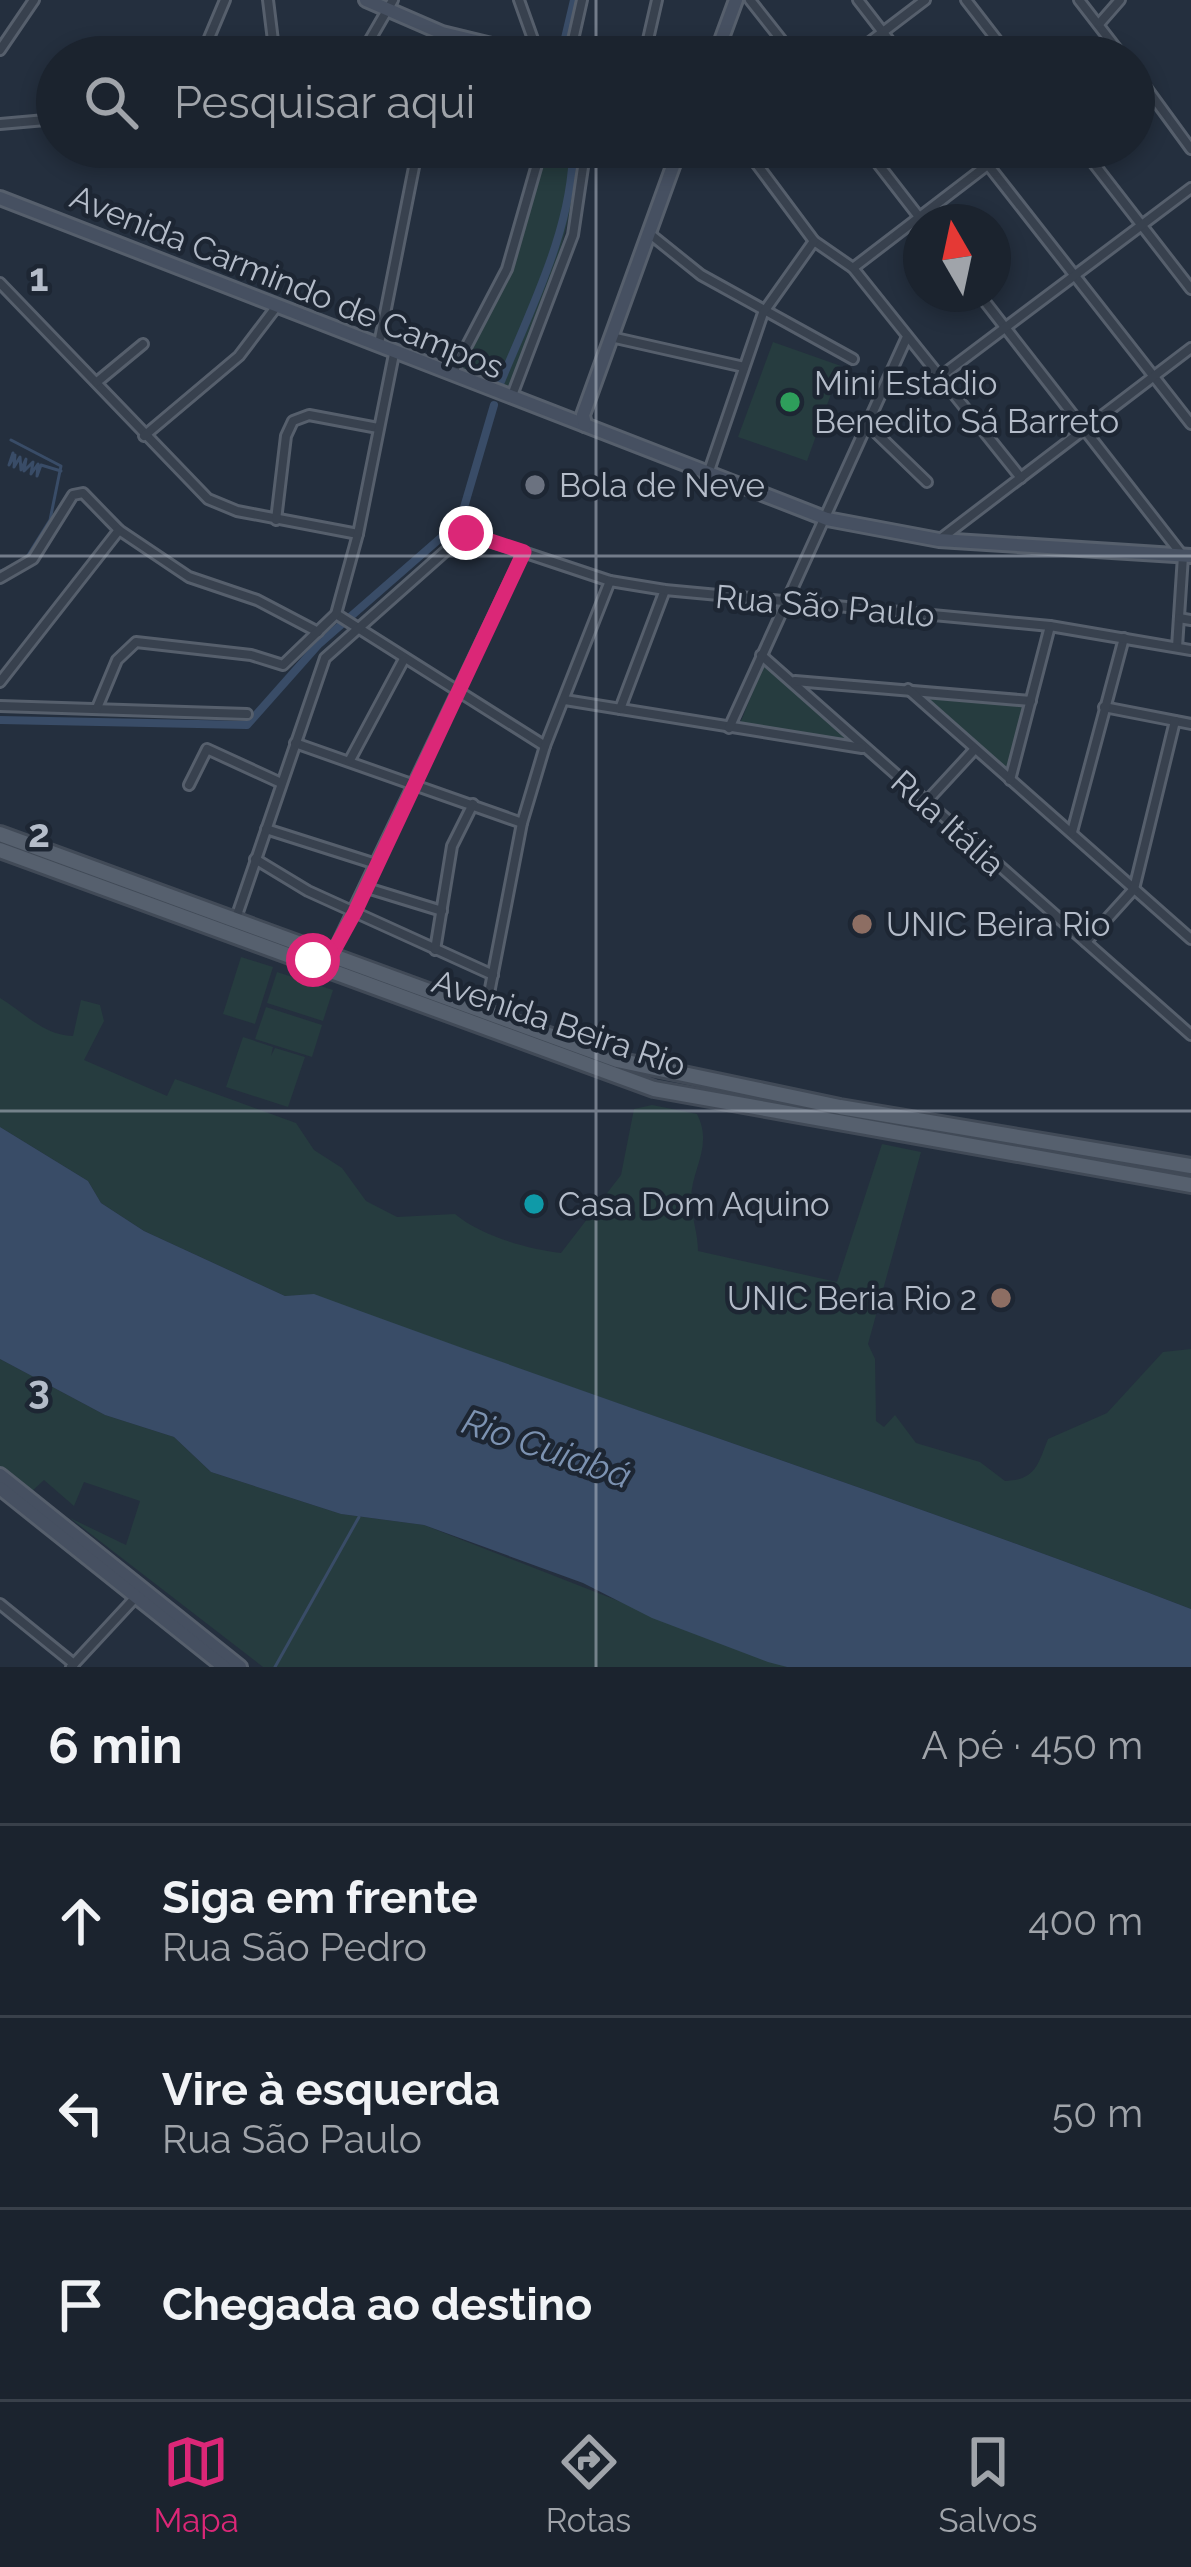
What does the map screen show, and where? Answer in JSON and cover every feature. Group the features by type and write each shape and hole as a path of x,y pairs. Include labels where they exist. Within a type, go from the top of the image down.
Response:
{"main road":[{"path":"366,0 391,5 454,36"},
{"path":"723,36 736,0"},
{"path":"580,424 672,168"},
{"name":"Avenida Carmindo de Campos","path":"0,198 827,519 940,540 1188,554"},
{"name":"Avenida Beira Rio","path":"0,834 330,951 617,1060 785,1096 1191,1166"},
{"name":"Avenida Beira Rio","path":"0,850 615,1078 776,1114 1191,1185"},
{"path":"313,967 315,957 330,951"},
{"path":"430,1009 472,1016 486,1010"},
{"path":"754,1109 764,1103 764,1092"},
{"path":"776,1114 775,1103 785,1096"},
{"path":"1100,1169 1102,1151"},
{"path":"0,1475 224,1667"},
{"path":"0,1488 240,1667"}],"street":[{"path":"0,50 34,0"},
{"path":"210,36 225,0"},
{"path":"268,0 272,36"},
{"path":"519,0 532,36"},
{"path":"573,36 582,0"},
{"path":"649,36 657,0"},
{"path":"750,0 778,36"},
{"path":"858,0 885,36"},
{"path":"879,36 925,0"},
{"path":"966,0 994,36"},
{"path":"1079,0 1108,36"},
{"path":"1099,24 1120,0"},
{"path":"373,36 391,5"},
{"path":"1155,100 1191,149"},
{"path":"0,124 36,121"},
{"path":"379,346 414,168"},
{"path":"452,376 507,269 536,168"},
{"path":"511,400 573,235 583,168"},
{"path":"761,168 814,241 853,268 1021,478"},
{"path":"881,168 909,204"},
{"path":"940,204 984,168"},
{"path":"990,168 1191,424"},
{"path":"1098,168 1191,290"},
{"path":"941,376 1191,188"},
{"path":"649,233 701,275 853,359"},
{"path":"853,268 903,233"},
{"path":"709,470 763,313 814,241"},
{"path":"0,284 208,499 276,520 358,534"},
{"path":"144,436 239,356 277,306"},
{"path":"993,312 1188,554 1177,647"},
{"path":"609,336 744,367"},
{"path":"730,728 906,339"},
{"path":"97,382 143,344"},
{"path":"940,540 1191,348"},
{"path":"97,708 117,660 136,642 251,655 280,666 337,615 394,354"},
{"path":"276,520 286,436 293,421 309,415 379,428"},
{"path":"866,423 927,482"},
{"path":"0,578 33,559 73,495 83,493 118,530 189,577 257,600 318,632"},
{"path":"0,682 118,530"},
{"name":"Rua São Paulo","path":"354,628 466,533 610,581 664,590 1050,626 1191,650"},
{"path":"330,951 367,888 524,552"},
{"path":"486,1010 522,824 545,746 610,581"},
{"path":"620,709 664,590"},
{"path":"337,615 403,661 545,746"},
{"path":"1179,618 1191,620"},
{"path":"1010,779 1050,626"},
{"path":"236,918 326,658 354,628"},
{"path":"1072,832 1124,638"},
{"name":"Rua Itália","path":"761,656 1191,1035"},
{"path":"350,760 403,661"},
{"path":"794,681 1031,701"},
{"path":"908,689 1191,939"},
{"path":"565,700 863,749"},
{"path":"0,706 247,714"},
{"path":"1104,707 1191,724"},
{"path":"1086,942 1134,889 1175,721"},
{"path":"295,743 522,824"},
{"path":"189,785 207,749 281,783"},
{"path":"926,802 975,749"},
{"path":"435,950 452,846 473,804"},
{"path":"266,829 376,864"},
{"path":"256,860 355,912 494,975"},
{"path":"367,888 442,910"},
{"path":"0,1604 72,1665 140,1593"}],"green space":[{"path":"539,168 578,168 553,274 506,395 459,373 505,285"},
{"name":"Mini Estádio Benedito Sá Barreto","path":"773,342 841,366 807,461 738,437"},
{"path":"764,664 768,666 852,744 739,726"},
{"path":"925,696 1023,703 1011,769 1002,768"},
{"path":"241,957 273,967 255,1024 223,1014"},
{"path":"277,972 333,990 323,1021 267,1003"},
{"path":"0,998 44,1028 73,1036 81,1000 100,1005 104,1021 84,1060 167,1096 175,1079 296,1123 314,1150 342,1168 366,1201 397,1217 455,1214 491,1235 548,1251 561,1253 621,1175 634,1109 652,1105 697,1114 703,1137 691,1202 698,1251 837,1282 882,1144 921,1152 868,1344 875,1359 876,1421 884,1427 895,1415 916,1443 980,1462 1005,1481 1015,1480 1030,1474 1048,1439 1107,1413 1163,1352 1191,1349 1191,1609 314,1295 285,1296 144,1231 101,1203 88,1181 0,1127"},
{"path":"266,1007 322,1025 312,1057 255,1039"},
{"path":"243,1037 273,1047 271,1056 275,1048 305,1057 288,1107 226,1087"},
{"path":"0,1359 105,1415 174,1437 211,1472 341,1514 424,1525 787,1667 263,1667 70,1518 126,1545 140,1501 84,1482 74,1506 44,1480 30,1493 0,1469"}],"water":[{"name":"Rio Cuiabá","path":"0,1127 88,1181 101,1203 144,1231 285,1296 314,1294 1191,1609 1191,1667 787,1667 652,1618 583,1583 424,1525 341,1514 211,1472 174,1437 105,1415 0,1359"}],"waterway":[{"path":"566,36 574,0"},
{"path":"500,384 558,238 572,168"},
{"path":"0,720 247,725 318,645 460,521 494,405"},
{"path":"11,440 61,466 50,520 25,560"},
{"path":"13,453 9,465 15,455 14,467 20,457 21,470 26,459 24,471 33,462 31,474 38,464 37,476 41,465 61,471"},
{"path":"0,571 12,567"},
{"path":"275,1667 359,1517"}],"place":[{"name":"Mini Estádio Benedito Sá Barreto","path":"790,402"},
{"name":"Bola de Neve","path":"535,485"},
{"name":"UNIC Beira Rio","path":"862,924"},
{"name":"Casa Dom Aquino","path":"534,1204"},
{"name":"UNIC Beria Rio 2","path":"1001,1298"}],"route":[{"path":"313,960 326,950 333,952 355,912 524,552 466,533"}]}
